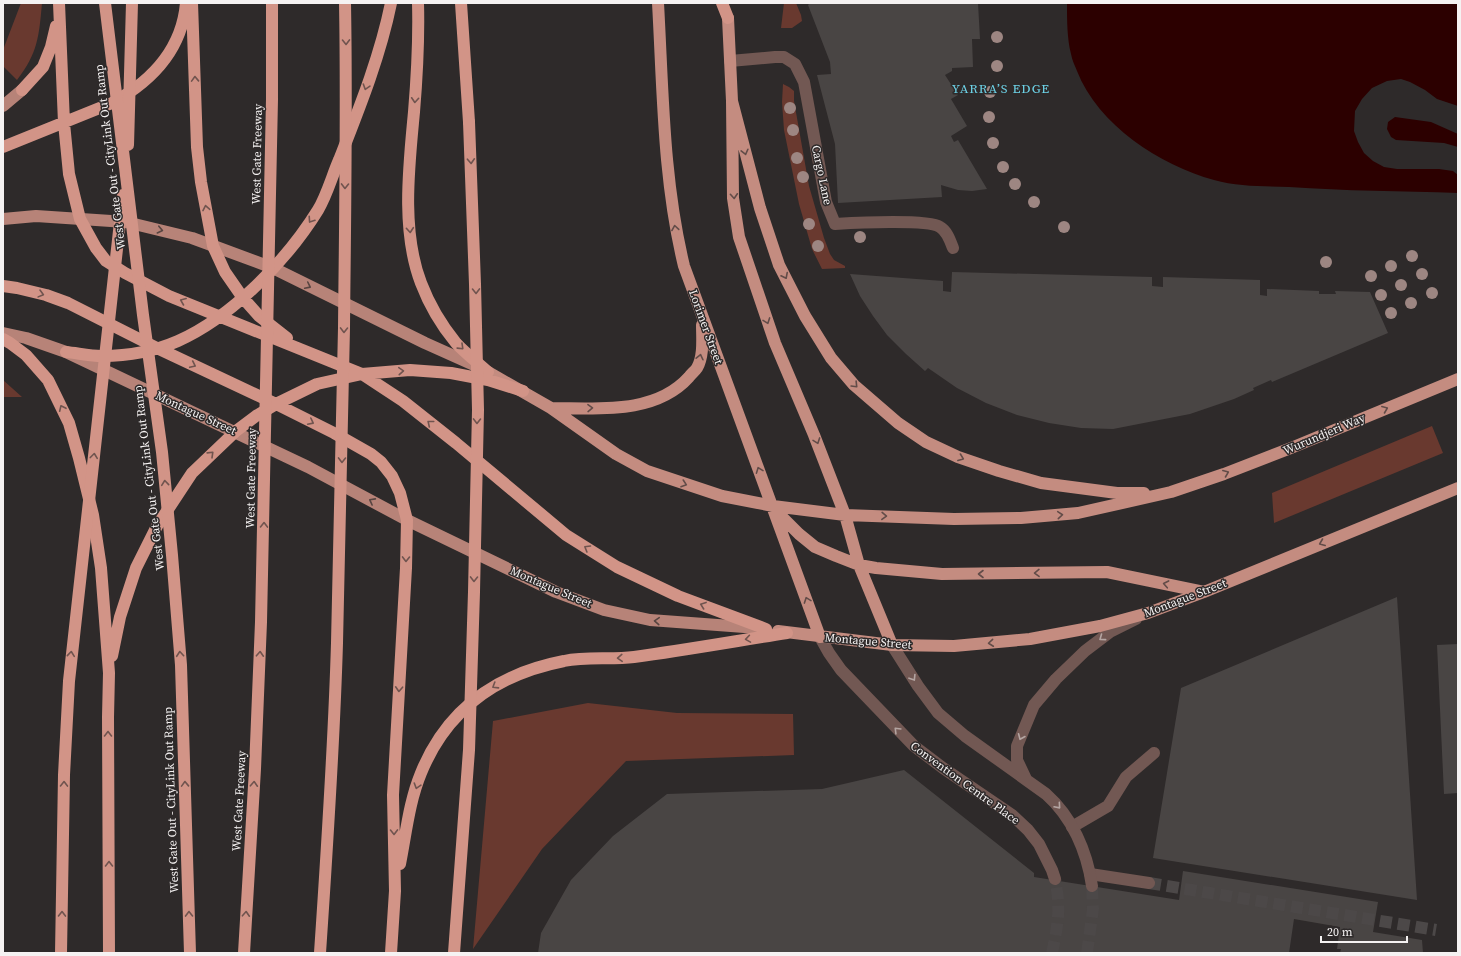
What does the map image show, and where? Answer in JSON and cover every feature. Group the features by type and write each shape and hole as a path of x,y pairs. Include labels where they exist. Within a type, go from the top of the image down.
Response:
{"highway":[{"path":"22,90 44,67 51,47 59,3"},
{"path":"59,3 64,123 69,174 80,219 92,243 106,260 125,273 169,296 362,374 403,401 456,443 566,536 617,567 678,596 766,629"},
{"name":"West Gate Out - CityLink Out Ramp","path":"105,3 142,315 162,452 172,555 181,664 190,953"},
{"path":"61,953 64,775 69,681 129,130 132,3"},
{"path":"3,147 112,103 128,94 162,65 175,44 185,15 186,3"},
{"path":"192,3 198,154 201,182 213,246 225,272 243,298 259,316 300,348"},
{"name":"West Gate Freeway","path":"244,953 255,769 261,622 272,99 272,3"},
{"path":"320,953 328,828 342,456 347,77 346,3"},
{"path":"66,352 100,356 124,355 157,348 179,340 206,326 243,298 273,268 302,233 319,209 359,110 387,24 391,3"},
{"path":"418,3 417,61 408,193 411,241 421,283 438,318 457,343 488,372 552,408 616,454 647,471 722,496 772,506 845,515 954,519 1021,518 1078,513 1171,492"},
{"path":"454,953 469,750 478,410 473,205 460,3"},
{"name":"Lorimer Street","path":"658,3 669,190 676,234 684,266 820,637"},
{"path":"722,3 728,18 732,101 733,198 739,237 775,343 814,435 845,515 859,565 892,645"},
{"path":"732,101 760,208 779,265 805,316 831,358 854,385 898,423 926,442 958,457 999,471 1041,483 1116,493 1171,492"},
{"path":"3,286 46,295 68,303 157,348 276,404 360,447 381,462 392,476 398,487 407,520 406,568 393,795 395,891 391,953"},
{"path":"552,408 614,407 640,404 672,391 684,382 697,368 701,353 701,311"},
{"path":"3,339 26,355 48,380 71,430 93,514 101,568 109,673 109,953"},
{"path":"109,673 120,617 136,568 156,526 192,473 236,431 256,416 276,404 317,384 362,374 410,370 451,373 488,380 522,391"},
{"name":"Wurundjeri Way","path":"1171,492 1189,487 1291,448 1458,380"},
{"name":"Montague Street","path":"766,629 787,633 892,645 954,646 1030,639 1100,626 1148,613 1204,592 1235,578 1458,488"},
{"path":"772,506 785,521 815,547 859,565 934,573 1107,572 1204,592"},
{"path":"395,891 411,806 420,774 433,746 454,719 477,697 504,680 530,669 566,660 632,657 787,633"}],"main road":[{"path":"3,106 22,90"},
{"path":"3,219 36,216 126,222 192,238 273,268 425,343 488,372"},
{"name":"Montague Street","path":"3,333 26,338 66,352 236,431 313,469 407,520 556,592 604,610 650,620 766,629"}],"street":[{"name":"Cargo Lane","path":"730,61 775,57 784,58 795,64 804,82 826,202 835,224 921,223 940,226 947,234 953,248"},
{"path":"1028,781 1017,760 1017,746 1034,706 1056,679 1085,650 1110,632 1148,613"},
{"name":"Convention Centre Place","path":"820,637 841,670 888,721 914,746 943,768 1012,815 1028,830 1039,844 1055,879"},
{"path":"892,645 918,686 938,713 965,736 1055,802 1080,842 1091,880 1149,883"},
{"path":"1072,827 1108,806 1126,777 1154,753"}],"shaded area":[{"path":"21,3 42,3 40,25 36,44 29,61 17,80 3,66 3,50"},
{"path":"784,3 796,3 801,15 802,21 792,28 781,28"},
{"path":"1067,3 1458,3 1458,193 1242,185 1214,180 1173,164 1152,153 1115,125 1100,109 1087,91 1071,56 1067,22"},
{"path":"783,84 794,91 794,101 809,186 824,238 834,260 845,266 845,268 822,269 812,249 799,204 784,130 782,102"},
{"path":"3,380 22,397 3,397"},
{"path":"1432,426 1443,453 1274,523 1272,493"},
{"path":"588,703 677,713 793,714 794,755 626,761 542,849 473,949 493,721"}],"pier":[{"path":"1401,79 1425,90 1437,99 1458,106 1458,134 1431,122 1395,117 1388,122 1387,129 1391,137 1396,140 1444,143 1458,147 1458,175 1453,171 1439,169 1397,169 1384,167 1373,161 1364,153 1354,131 1355,111 1362,99 1372,88 1387,81"}],"building":[{"path":"810,3 978,3 980,39 972,39 973,67 952,68 952,71 945,75 958,95 951,99 967,126 951,136 954,142 958,140 987,189 972,191 958,190 941,185 942,197 838,203 835,144 817,75 831,74 830,62 808,5"},
{"path":"952,272 1152,277 1152,286 1163,287 1163,277 1260,280 1260,295 1267,296 1267,289 1319,291 1319,294 1336,294 1335,291 1370,292 1388,333 1272,382 1271,380 1234,399 1190,414 1113,429 1081,428 1049,423 1017,415 986,403 957,388 928,368 925,371 887,335 860,296 850,274 943,281 943,291 951,292"},
{"path":"1397,597 1417,900 1153,858 1181,688"},
{"path":"1458,644 1458,793 1444,794 1437,645"},
{"path":"904,770 1034,873 1034,877 1179,900 1183,871 1378,902 1373,932 1422,940 1423,953 1340,953 1341,949 1337,949 1340,927 1294,919 1289,953 538,953 541,933 571,880 613,836 667,794 822,789"}],"tunnel":[{"path":"1052,953 1058,916 1058,899 1055,879"},
{"path":"1149,883 1436,930"},
{"path":"1087,953 1093,909 1092,886"}],"district":[{"name":"YARRA’S EDGE","path":"1001,88"}]}
